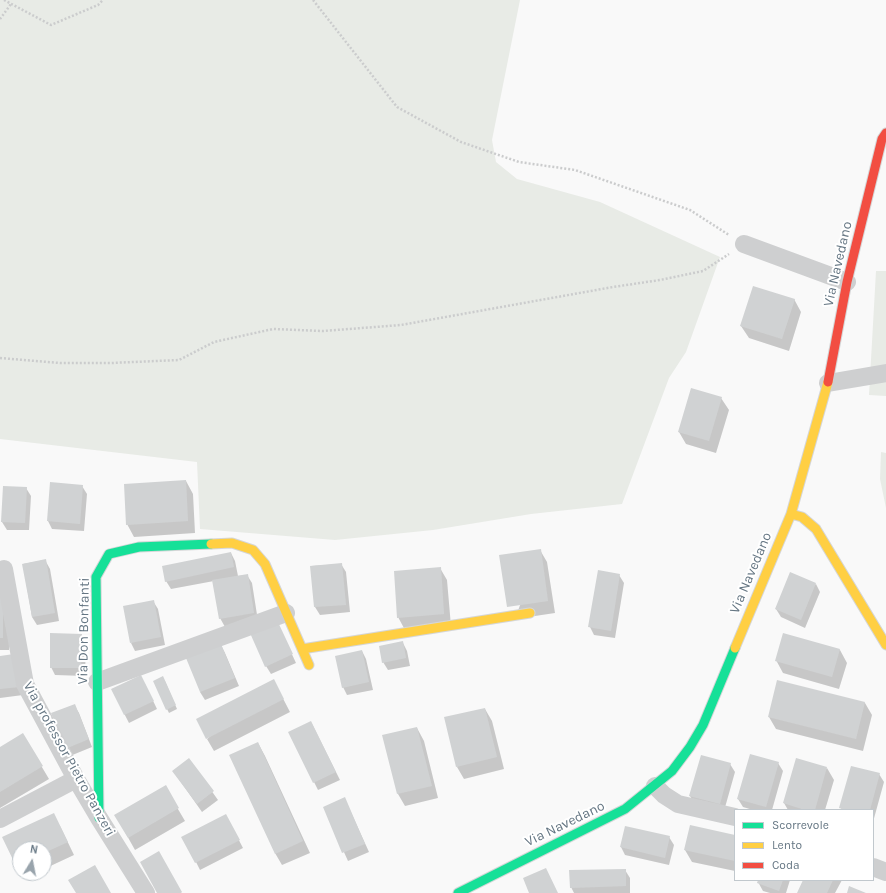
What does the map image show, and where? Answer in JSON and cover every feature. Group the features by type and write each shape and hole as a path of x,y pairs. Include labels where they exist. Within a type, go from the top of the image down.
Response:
{"street":[{"name":"Via Navedano","path":"458,893 625,809 672,771 690,747 703,725 791,514 828,383 848,282 882,139 886,133"},
{"path":"744,244 848,282"},
{"path":"828,383 886,373"},
{"path":"791,514 802,517 816,529 886,645"},
{"name":"Via Don Bonfanti","path":"99,818 96,577 109,554 139,547 232,543 252,550 265,564 309,665"},
{"name":"Via professor Pietro Panzeri","path":"4,569 25,684 76,779 146,893"},
{"path":"97,682 286,613"},
{"path":"302,650 530,613"},
{"path":"0,819 76,779"},
{"path":"655,786 664,795 678,804 734,817"},
{"path":"874,867 886,872"}],"path":[{"path":"4,0 51,25 98,5 103,0"},
{"path":"0,358 60,363 112,363 179,360 214,342 273,329 323,331 401,325 613,286 674,277 703,271 744,244 690,210 575,170 519,162 461,142 397,107 313,0"},
{"path":"0,19 11,4"}],"shaded area":[{"path":"0,0 520,0 492,140 496,162 517,179 600,202 720,257 686,352 669,378 622,504 531,514 433,530 335,540 200,529 197,462 0,439"},
{"path":"876,271 886,271 886,396 869,395"},
{"path":"881,452 886,453 886,508 880,479"}],"building":[{"path":"753,286 795,299 782,339 740,326"},
{"path":"691,388 722,397 709,441 678,432"},
{"path":"186,480 188,521 126,525 124,484"},
{"path":"50,482 83,485 80,524 47,521"},
{"path":"3,486 27,487 25,523 1,522"},
{"path":"541,549 548,601 507,607 499,555"},
{"path":"231,552 234,567 165,582 162,566"},
{"path":"46,559 55,613 32,617 22,564"},
{"path":"342,563 346,605 314,607 310,566"},
{"path":"441,567 444,614 397,618 394,571"},
{"path":"598,570 620,574 611,631 588,627"},
{"path":"790,572 816,583 801,620 775,609"},
{"path":"248,574 254,613 219,619 212,580"},
{"path":"0,581 3,581 3,638 0,638"},
{"path":"154,600 161,637 130,643 123,606"},
{"path":"277,620 293,654 265,667 250,633"},
{"path":"50,633 82,634 81,668 50,668"},
{"path":"783,633 840,649 832,677 775,661"},
{"path":"403,641 406,658 382,663 379,646"},
{"path":"221,644 235,678 200,692 186,658"},
{"path":"362,650 369,682 342,688 335,656"},
{"path":"14,654 19,687 0,689 0,656"},
{"path":"141,675 154,701 124,715 111,689"},
{"path":"163,676 176,705 166,710 153,681"},
{"path":"274,679 284,699 206,739 196,719"},
{"path":"777,680 865,702 856,739 768,717"},
{"path":"75,704 89,739 65,749 51,713"},
{"path":"485,708 497,757 456,767 444,717"},
{"path":"311,721 336,772 313,783 288,732"},
{"path":"417,727 432,786 397,794 382,735"},
{"path":"23,733 43,766 0,792 0,747"},
{"path":"258,742 303,841 275,854 229,755"},
{"path":"750,754 779,762 766,807 737,799"},
{"path":"701,755 731,763 720,804 689,796"},
{"path":"189,758 214,791 197,804 172,771"},
{"path":"796,758 827,767 815,809 802,809 783,803"},
{"path":"851,766 880,773 870,809 839,808"},
{"path":"166,785 179,808 128,838 114,815"},
{"path":"345,797 365,844 342,853 323,807"},
{"path":"54,813 68,842 52,849 52,841 12,841 12,858 2,837"},
{"path":"226,814 240,840 195,863 181,837"},
{"path":"690,825 734,835 734,861 684,850"},
{"path":"625,826 670,836 665,858 620,847"},
{"path":"159,851 182,892 181,893 157,893 140,862"},
{"path":"95,865 111,893 76,893 68,880"},
{"path":"546,868 558,893 529,893 523,878"},
{"path":"626,869 626,886 570,888 569,870"},
{"path":"758,881 783,881 779,891 757,883"},
{"path":"803,881 833,881 827,893 797,893"},
{"path":"849,886 866,893 847,893"}],"traffic: fast":[{"path":"99,818 96,577 109,554 139,547 211,544"},
{"path":"458,893 625,809 672,771 690,747 703,725 735,648"}],"traffic: slow":[{"path":"735,648 791,514 828,382"},
{"path":"791,514 802,517 816,529 886,645"},
{"path":"211,544 232,543 253,550 265,564 309,665"},
{"path":"302,649 530,613"}],"traffic: jam":[{"path":"828,382 847,282 882,139 886,133"}]}
